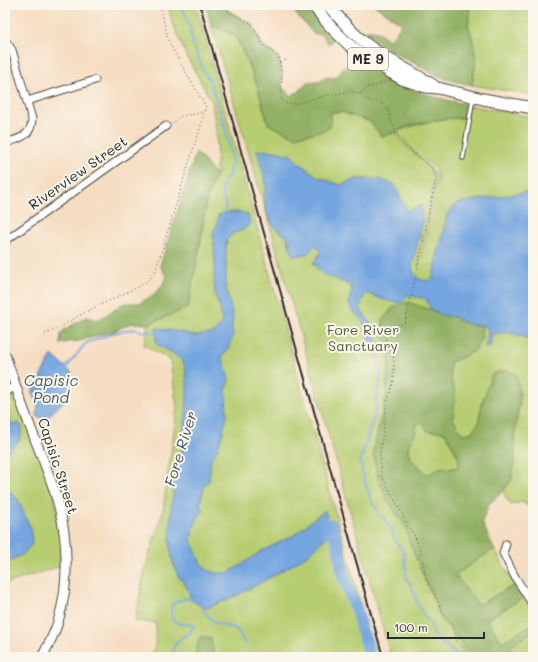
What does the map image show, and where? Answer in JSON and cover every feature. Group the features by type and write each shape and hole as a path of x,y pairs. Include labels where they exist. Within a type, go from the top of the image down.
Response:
{"main road":[{"name":"ME 9","path":"313,5 330,26 346,42 372,62 392,74 426,88 438,88 473,97 533,108"},
{"name":"ME 9","path":"322,5 351,38 387,63 416,75"},
{"name":"ME 9","path":"328,5 364,42 385,58 438,88"}],"street":[{"path":"5,40 12,50 32,119 30,129 22,137 5,143"},
{"path":"27,101 95,80"},
{"name":"Riverview Street","path":"5,241 166,126"},
{"name":"Capisic Street","path":"5,354 52,484 62,518 66,564 65,591 59,620 42,657"},
{"path":"5,394 15,385"},
{"path":"506,544 503,553 515,577 533,605"}],"lane":[{"path":"464,158 473,97"}],"path":[{"path":"45,334 56,330 87,311 138,288 153,275 156,269 206,107 183,69 168,39 160,5"},
{"path":"222,5 230,12 252,24 263,45 279,58 282,83 281,100 296,104 326,95 350,91 361,94 366,100 382,103 389,111 392,124 399,137 434,169 436,174 418,266 405,322 385,328 384,333 394,360 394,380 387,404 380,454 380,475 402,513 407,525 414,534 423,560 426,579 433,589 442,612 452,623 458,640 468,657"},
{"path":"361,94 366,88 393,80"},
{"path":"166,126 169,131 173,122 180,116 196,114 205,110"}],"green space":[{"path":"168,5 196,5 375,657 150,657 155,646 156,623 135,621 145,568 163,511 177,408 170,359 144,345 148,324 188,308 201,239 206,201 216,175 217,138 212,102 186,55 171,18"},
{"path":"206,5 222,5 230,12 252,24 263,45 279,58 282,75 282,87 291,96 298,93 307,82 319,82 326,77 335,78 341,73 341,70 355,59 378,75 400,85 433,96 468,105 466,118 450,118 425,122 408,126 381,137 371,122 342,112 330,112 331,125 326,130 295,137 268,124 257,85 236,36 211,25"},
{"path":"288,5 302,5 311,12 334,38 331,43 328,43 321,34 314,34"},
{"path":"374,5 468,5 470,15 468,25 472,37 476,60 472,85 445,79 400,56 363,32 367,30 374,30 390,40 402,24"},
{"path":"468,5 533,5 533,95 472,85 476,60 472,37 468,25 470,15"},
{"name":"Fore River Sanctuary","path":"211,25 236,36 257,85 268,124 329,112 342,112 371,122 389,135 396,132 399,139 433,171 435,175 434,184 417,266 419,266 437,174 436,170 430,164 407,145 397,131 443,119 466,118 468,105 533,117 533,509 522,502 511,505 503,491 511,481 515,458 514,436 520,400 483,400 478,424 470,433 462,434 453,419 455,392 450,376 450,363 474,350 480,341 481,325 458,320 455,317 441,315 432,310 388,455 483,657 391,657 267,215"},
{"path":"196,152 216,175 206,201 201,239 188,308 148,324 131,323 114,331 79,341 60,344 61,334 64,330 86,317 97,320 124,303 140,303 153,295 161,287 167,277 160,266"},
{"path":"407,302 432,310 441,315 455,317 471,325 482,325 481,340 474,351 450,363 450,376 455,392 453,419 462,434 471,433 478,424 483,400 492,374 507,370 515,373 520,400 514,436 515,458 511,481 489,504 482,522 494,549 455,575 478,605 515,585 523,598 487,619 502,642 533,624 533,631 509,648 516,657 469,657 460,641 442,621 409,541 406,528 387,499 378,478 373,453 386,395 390,350 383,335 383,320 393,307","holes":["420,422 428,431 446,433 459,459 458,467 450,469 444,467 427,474 412,460 408,446 415,434 417,425"]},
{"path":"15,385 52,484 66,564 5,584 5,391"},
{"path":"420,422 428,431 446,433 459,459 458,467 450,469 444,467 427,474 415,463 410,456 408,446 415,434 417,425"},
{"path":"494,549 515,585 478,605 455,575"},
{"path":"523,598 533,612 533,624 502,643 487,619"},
{"path":"533,631 533,657 516,657 508,648"},
{"path":"200,637 211,637 214,657 194,657"}],"water":[{"path":"257,150 275,151 291,155 318,177 341,185 356,179 378,179 394,184 408,211 422,205 421,212 423,221 412,266 415,275 419,279 425,281 429,281 433,277 447,214 457,203 533,191 533,341 513,334 497,333 492,334 490,347 485,348 488,331 487,327 482,325 471,325 458,320 455,317 441,315 432,310 427,303 427,299 407,295 402,302 398,303 384,300 367,293 362,301 361,308 371,324 377,339 380,351 375,352 362,319 349,305 352,290 350,285 322,274 313,263 321,252 315,245 307,254 293,256 287,237 274,227 267,215 264,196 266,184"},
{"path":"230,212 247,214 251,224 243,230 234,233 227,239 226,289 233,316 233,335 228,349 222,357 229,379 226,391 227,415 222,437 216,452 211,458 209,481 204,486 200,506 204,510 198,517 193,529 191,540 201,564 209,571 228,573 260,552 294,535 325,510 331,533 309,554 287,568 240,594 208,608 202,607 192,600 185,584 178,576 173,563 170,546 171,510 177,460 182,452 182,441 185,426 187,392 186,375 182,361 156,344 156,328 182,332 195,336 214,333 222,322 220,308 215,295 213,232 217,225 218,215"},
{"name":"Capisic Pond","path":"52,355 72,373 69,376 70,388 62,403 45,420 36,414 38,407 32,392"},
{"name":"Capisic Pond","path":"9,408 8,416 12,425 19,423 22,428 20,440 5,454 5,410"},
{"path":"5,485 18,500 31,529 32,544 23,554 5,563"}],"waterway":[{"path":"178,7 184,11 190,28 192,41 203,70 210,81 226,131 232,157 233,163 229,168 230,174 223,188 222,195 226,207 223,215"},
{"path":"65,369 86,343 113,333 133,329 157,334"},
{"path":"376,349 381,372 375,413 360,461 365,483 373,504 392,530 395,540 404,553 407,580 411,584 416,600 423,614 430,622 433,634 458,657"},
{"path":"315,532 323,525 331,525 337,540 344,578 357,611 367,644 369,657"},
{"path":"170,657 174,646 182,637 187,636 194,626 175,621 171,614 172,604 186,598 193,599"},
{"path":"202,606 207,615 218,624 233,627 239,632 244,643"}],"railway":[{"path":"200,5 383,657"}],"water label":[{"name":"Fore River","path":"181,449"}]}
